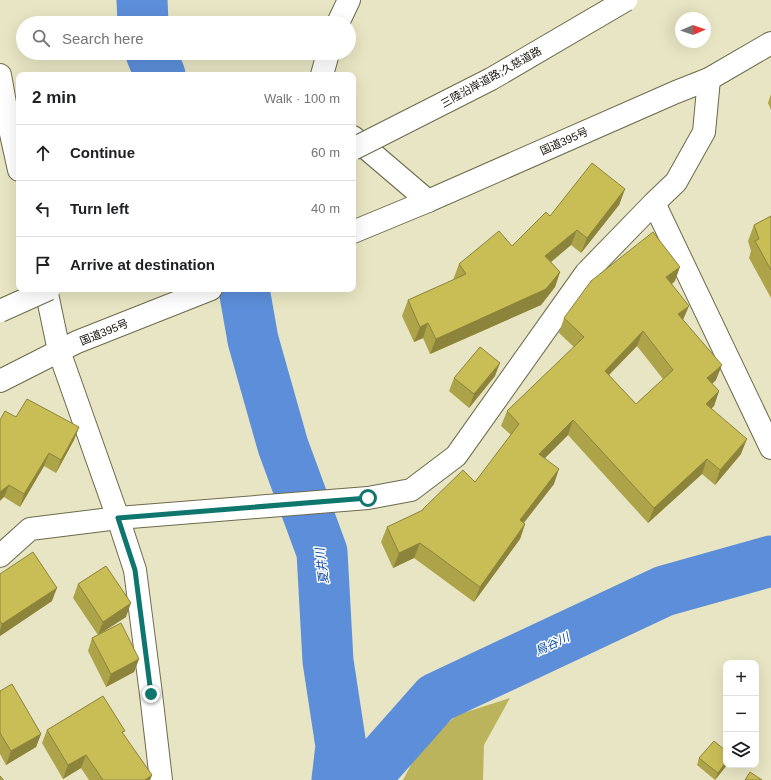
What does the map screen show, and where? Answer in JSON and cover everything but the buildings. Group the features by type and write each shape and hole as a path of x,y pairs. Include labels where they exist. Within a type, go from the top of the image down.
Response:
{"main road":[{"path":"341,16 349,0"},
{"name":"三陸沿岸道路;久慈道路","path":"356,147 491,79 626,0"},
{"name":"国道395号","path":"356,231 709,79 771,43"},
{"path":"323,72 326,60"},
{"path":"0,75 16,156"},
{"path":"0,556 30,529 118,518 368,498 411,490 456,456 586,273 676,182 704,132 709,79"},
{"path":"356,140 428,201"},
{"path":"654,203 771,448"},
{"path":"0,311 42,292"},
{"path":"47,292 68,347 118,518 135,570 161,780"},
{"name":"国道395号","path":"0,381 68,347 204,292"}],"shaded area":[{"path":"510,698 484,745 483,780 403,780 421,746 457,715"}],"waterway":[{"name":"夏井川","path":"142,0 143,16"},
{"name":"夏井川","path":"154,60 159,72"},
{"name":"夏井川","path":"245,292 253,340 283,446 322,552 328,661 341,746 337,780"},
{"name":"鳥谷川","path":"366,780 375,767 436,698 664,591 771,561"}],"route":[{"path":"151,694 135,570 118,518 368,498"}]}
